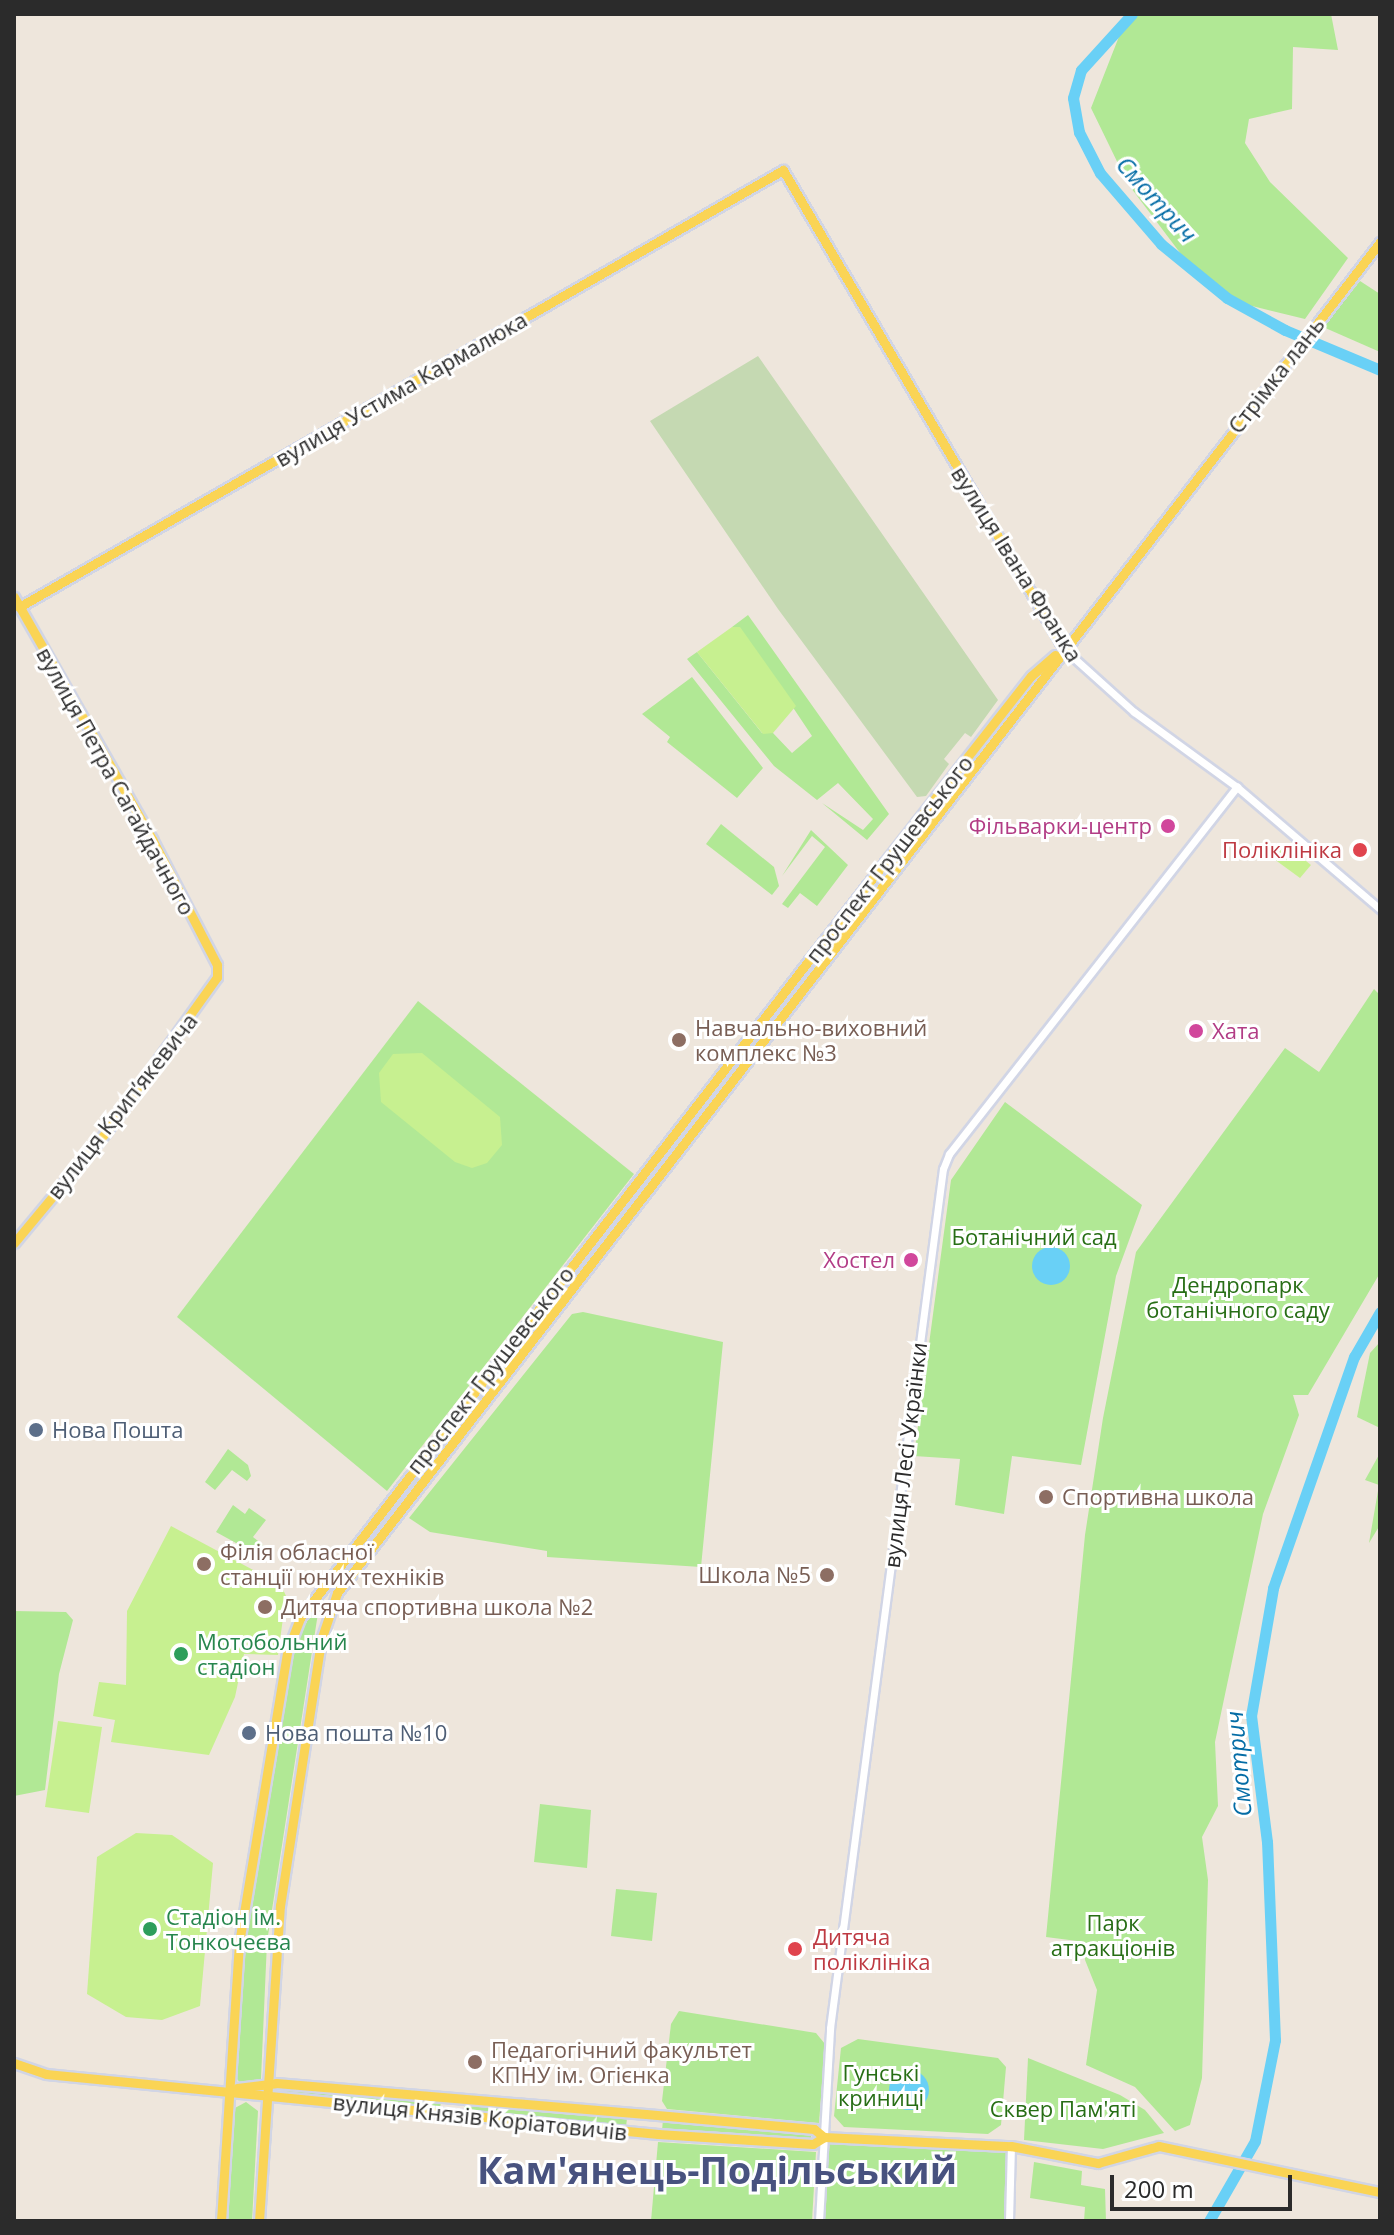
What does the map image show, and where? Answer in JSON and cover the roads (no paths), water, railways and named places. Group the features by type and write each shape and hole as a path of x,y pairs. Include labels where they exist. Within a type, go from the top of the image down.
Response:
{"main road":[{"name":"вулиця Устима Кармалюка","path":"17,602 783,170"},
{"name":"вулиця Івана Франка","path":"783,170 1063,647"},
{"name":"Стрімка лань","path":"1171,507 1380,242"},
{"name":"проспект Грушевського","path":"259,2221 265,2097 283,1881 331,1603 1171,507"},
{"name":"вулиця Петра Сагайдачного","path":"17,602 217,965"},
{"name":"проспект Грушевського","path":"221,2221 240,1936 287,1652 300,1618 1002,713 1063,647"},
{"name":"вулиця Крипʼякевича","path":"14,1243 106,1132 215,985 217,965"},
{"name":"вулиця Князів Коріатовичів","path":"14,2063 46,2074 230,2089 265,2097 644,2133 813,2144 824,2137 1011,2146 1098,2163 1159,2146 1380,2192"},
{"name":"вулиця Князів Коріатовичів","path":"230,2089 266,2083 814,2129 824,2137"}],"street":[{"name":"вулиця Івана Франка","path":"1063,647 1134,712 1237,787 1380,909"},
{"name":"вулиця Лесі Українки","path":"819,2221 830,2028 943,1169 949,1154 1237,787"},
{"path":"1009,2221 1011,2146"}],"water":[{"path":"1051,1247 1064,1253 1070,1266 1064,1279 1051,1285 1038,1279 1032,1266 1038,1253"},
{"path":"909,2070 923,2076 929,2090 923,2104 909,2110 895,2104 889,2090 895,2076"}],"waterway":[{"name":"Смотрич","path":"1132,14 1081,70 1073,98 1079,132 1100,173 1161,244 1227,298 1285,330 1380,370"},
{"name":"Смотрич","path":"1209,2221 1255,2141 1275,2040 1267,1842 1251,1716 1273,1588 1354,1357 1380,1312"}],"place":[{"name":"Фільварки-центр","path":"1168,826"},
{"name":"Поліклініка","path":"1360,850"},
{"name":"Хата","path":"1196,1031"},
{"name":"Навчально-виховний комплекс №3","path":"679,1040"},
{"name":"Хостел","path":"911,1260"},
{"name":"Нова Пошта","path":"36,1430"},
{"name":"Спортивна школа","path":"1046,1497"},
{"name":"Філія обласної станції юних техніків","path":"204,1564"},
{"name":"Школа №5","path":"827,1575"},
{"name":"Дитяча спортивна школа №2","path":"265,1607"},
{"name":"Мотобольний стадіон","path":"181,1654"},
{"name":"Нова пошта №10","path":"249,1733"},
{"name":"Стадіон ім. Тонкочеєва","path":"150,1929"},
{"name":"Дитяча поліклініка","path":"795,1949"},
{"name":"Педагогічний факультет КПНУ ім. Огієнка","path":"475,2062"}],"district":[{"name":"Кам'янець-Подільський","path":"717,2170"}],"park label":[{"name":"Ботанічний сад","path":"1034,1237"},
{"name":"Дендропарк ботанічного саду","path":"1238,1296"},
{"name":"Парк атракціонів","path":"1113,1934"},
{"name":"Гунські криниці","path":"881,2084"},
{"name":"Сквер Пам'яті","path":"1063,2109"}]}
